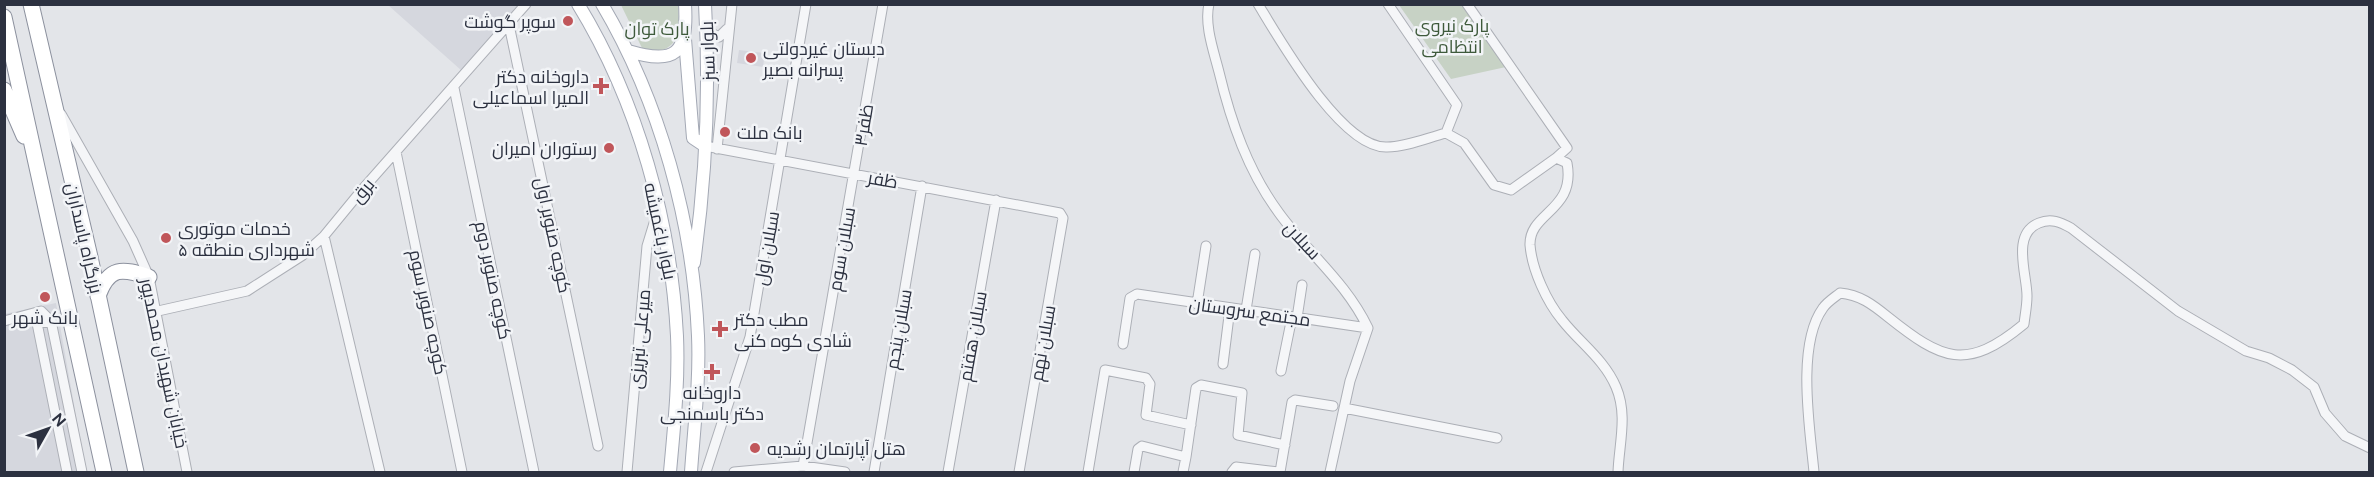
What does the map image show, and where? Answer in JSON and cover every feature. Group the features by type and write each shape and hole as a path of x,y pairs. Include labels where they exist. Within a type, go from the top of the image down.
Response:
{"highway":[{"name":"بزرگراه پاسداران","path":"31,4 136,472"},
{"name":"بزرگراه پاسداران","path":"4,17 99,449 101,472"},
{"path":"4,90 40,173"},
{"path":"98,296 104,281 114,272 123,270 149,277"}],"main road":[{"name":"بلوار باغمیشه","path":"602,4 628,51 647,96 668,160 693,276 698,352 691,472"},
{"path":"685,4 693,138 711,147"},
{"name":"بلوار سبز","path":"693,276 711,147 705,4"},
{"name":"بلوار باغمیشه","path":"577,5 621,90 642,149 659,208 672,277 677,337 677,378 670,472"},
{"path":"628,51 653,58 665,57 676,50 686,39"}],"street":[{"path":"711,147 732,4"},
{"name":"سبلان اول","path":"706,472 750,337 806,4"},
{"name":"ظفر۳","path":"855,174 883,4"},
{"name":"سبلان","path":"1209,4 1207,12 1214,55 1229,111 1260,187 1280,216 1356,302 1368,328"},
{"path":"1258,4 1336,119 1360,138 1386,148 1446,133 1464,143 1494,185 1511,190 1567,148 1467,4"},
{"path":"1388,4 1457,105 1446,133"},
{"name":"برق","path":"158,310 247,291 303,255 324,236 526,5"},
{"name":"کوچه صنوبر اول","path":"509,25 598,446"},
{"path":"706,30 719,38 727,29"},
{"name":"کوچه صنوبر دوم","path":"454,88 534,472"},
{"name":"خیابان شهیدان محمدپور","path":"52,97 133,241 149,277 158,310 187,472"},
{"name":"ظفر","path":"711,147 1060,213"},
{"name":"کوچه صنوبر سوم","path":"396,152 462,472"},
{"path":"1556,158 1567,163 1569,174 1567,192 1551,213 1539,222 1530,244 1542,285 1552,307 1563,322 1594,352 1617,388 1623,434 1618,472"},
{"name":"سبلان سوم","path":"803,466 855,174"},
{"name":"سبلان پنجم","path":"874,472 922,186"},
{"name":"سبلان هفتم","path":"948,472 996,200"},
{"name":"میرعلی تبریزی","path":"627,472 648,246 659,208"},
{"name":"سبلان نهم","path":"1019,472 1063,218 1060,213"},
{"path":"1814,472 1806,384 1810,340 1823,308 1840,293 1857,295 1921,343 1954,357 2001,343 2024,324 2027,297 2022,252 2026,234 2033,226 2044,221 2057,221 2071,228 2178,311 2246,351 2269,358 2292,370 2314,387 2325,413 2345,436 2370,448"},
{"path":"324,236 380,472"},
{"path":"1197,304 1206,246"},
{"path":"1246,310 1255,254"},
{"path":"1281,371 1302,285"},
{"name":"مجتمع سروستان","path":"1122,344 1133,295 1368,328"},
{"path":"1223,364 1230,308"},
{"path":"4,321 41,311 51,321 82,472"},
{"path":"51,321 37,323 67,472"},
{"path":"1330,472 1344,408 1368,328"},
{"path":"1088,472 1105,370 1146,378 1150,384 1146,415 1191,425"},
{"path":"1183,472 1198,386 1238,391 1243,397 1238,435 1285,445"},
{"path":"1232,472 1236,467 1279,472 1293,400 1333,406"},
{"path":"1344,408 1497,438"},
{"path":"57,425 68,422 77,472"},
{"path":"1134,472 1140,447 1186,457"},
{"path":"734,472 803,466 845,472"}],"shaded area":[{"path":"388,5 518,5 462,71"},
{"name":"دبستان غیردولتی پسرانه بصیر","path":"739,50 765,53 763,67 737,63"},
{"path":"56,303 86,472 5,472 4,314"}],"green space":[{"name":"پارک توان","path":"621,5 678,5 678,31 673,43 667,48 648,53 642,48"},
{"name":"پارک نیروی انتظامی","path":"1399,5 1462,5 1506,67 1451,79"}],"place":[{"name":"سوپر گوشت","path":"568,21"},
{"name":"دبستان غیردولتی پسرانه بصیر","path":"751,58"},
{"name":"داروخانه دکتر المیرا اسماعیلی","path":"601,86"},
{"name":"بانک ملت","path":"725,132"},
{"name":"رستوران امیران","path":"609,148"},
{"name":"خدمات موتوری شهرداری منطقه ۵","path":"166,238"},
{"name":"بانک شهر","path":"45,297"},
{"name":"مطب دکتر شادی کوه کنی","path":"720,329"},
{"name":"داروخانه دکتر باسمنجی","path":"712,372"},
{"name":"هتل آپارتمان رشدیه","path":"755,448"}]}
